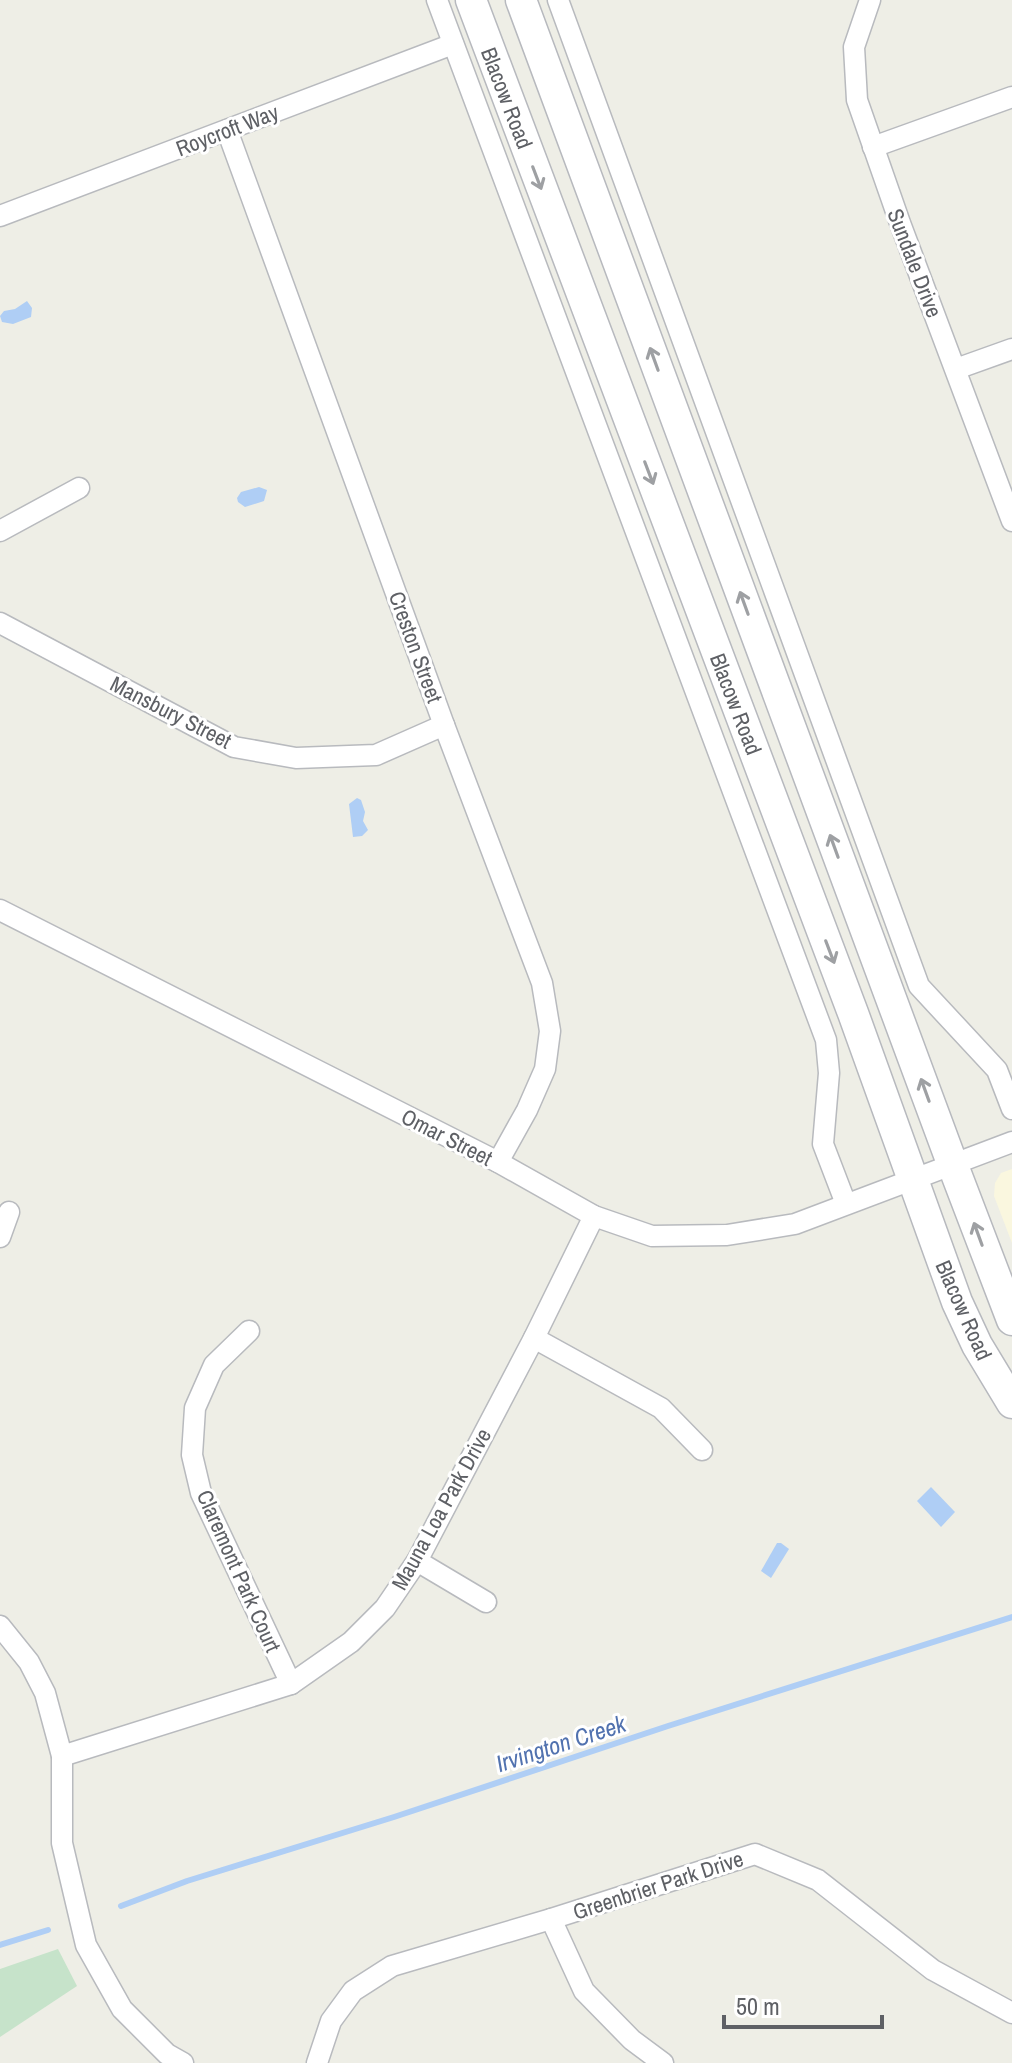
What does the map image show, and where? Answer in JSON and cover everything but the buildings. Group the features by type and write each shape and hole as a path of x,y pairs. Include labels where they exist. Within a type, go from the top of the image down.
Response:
{"main road":[{"name":"Blacow Road","path":"471,0 914,1177 934,1241 966,1323 987,1365 1012,1403"},
{"name":"Blacow Road","path":"521,0 1012,1320"}],"street":[{"name":"Blacow Road","path":"437,0 826,1040 829,1073 823,1144 846,1204"},
{"path":"558,0 919,986 997,1070 1012,1109"},
{"name":"Sundale Drive","path":"870,0 854,47 857,100 1012,521"},
{"name":"Roycroft Way","path":"0,216 453,44"},
{"path":"873,147 1012,97"},
{"name":"Creston Street","path":"227,130 444,725 542,983 550,1031 545,1069 527,1110 498,1162"},
{"path":"956,369 1012,349"},
{"path":"0,531 79,488"},
{"name":"Mansbury Street","path":"0,623 234,747 296,758 376,755 444,725"},
{"name":"Omar Street","path":"0,910 498,1162 594,1216 652,1236 727,1235 795,1224 1012,1142"},
{"path":"0,1237 9,1212"},
{"name":"Mauna Loa Park Drive","path":"62,1756 291,1684 351,1642 385,1608 417,1561 594,1216"},
{"name":"Claremont Park Court","path":"249,1331 214,1365 195,1408 192,1455 201,1493 291,1684"},
{"path":"534,1338 661,1408 702,1450"},
{"path":"417,1561 486,1602"},
{"path":"0,1626 29,1662 45,1693 62,1756 62,1843 86,1945 122,2009 167,2054 183,2063"},
{"name":"Greenbrier Park Drive","path":"317,2063 331,2021 353,1991 392,1966 755,1854 818,1880 933,1970 1012,2013"},
{"path":"551,1919 584,1991 632,2040 663,2063"}],"shaded area":[{"path":"1012,1169 1012,1243 994,1196 995,1183 1001,1173"}],"green space":[{"path":"58,1949 77,1986 0,2037 0,1969"}],"water":[{"path":"27,301 32,308 31,317 13,324 2,322 0,316 4,311 15,309"},
{"path":"259,487 267,490 264,501 245,507 238,502 241,492"},
{"path":"357,798 361,800 365,812 363,821 368,830 362,836 353,837 349,804"},
{"path":"931,1487 955,1512 941,1527 917,1501"},
{"path":"777,1543 789,1549 771,1578 761,1571"}],"waterway":[{"name":"Irvington Creek","path":"121,1906 187,1881 1012,1617"},
{"name":"Irvington Creek","path":"0,1945 48,1930"}]}
